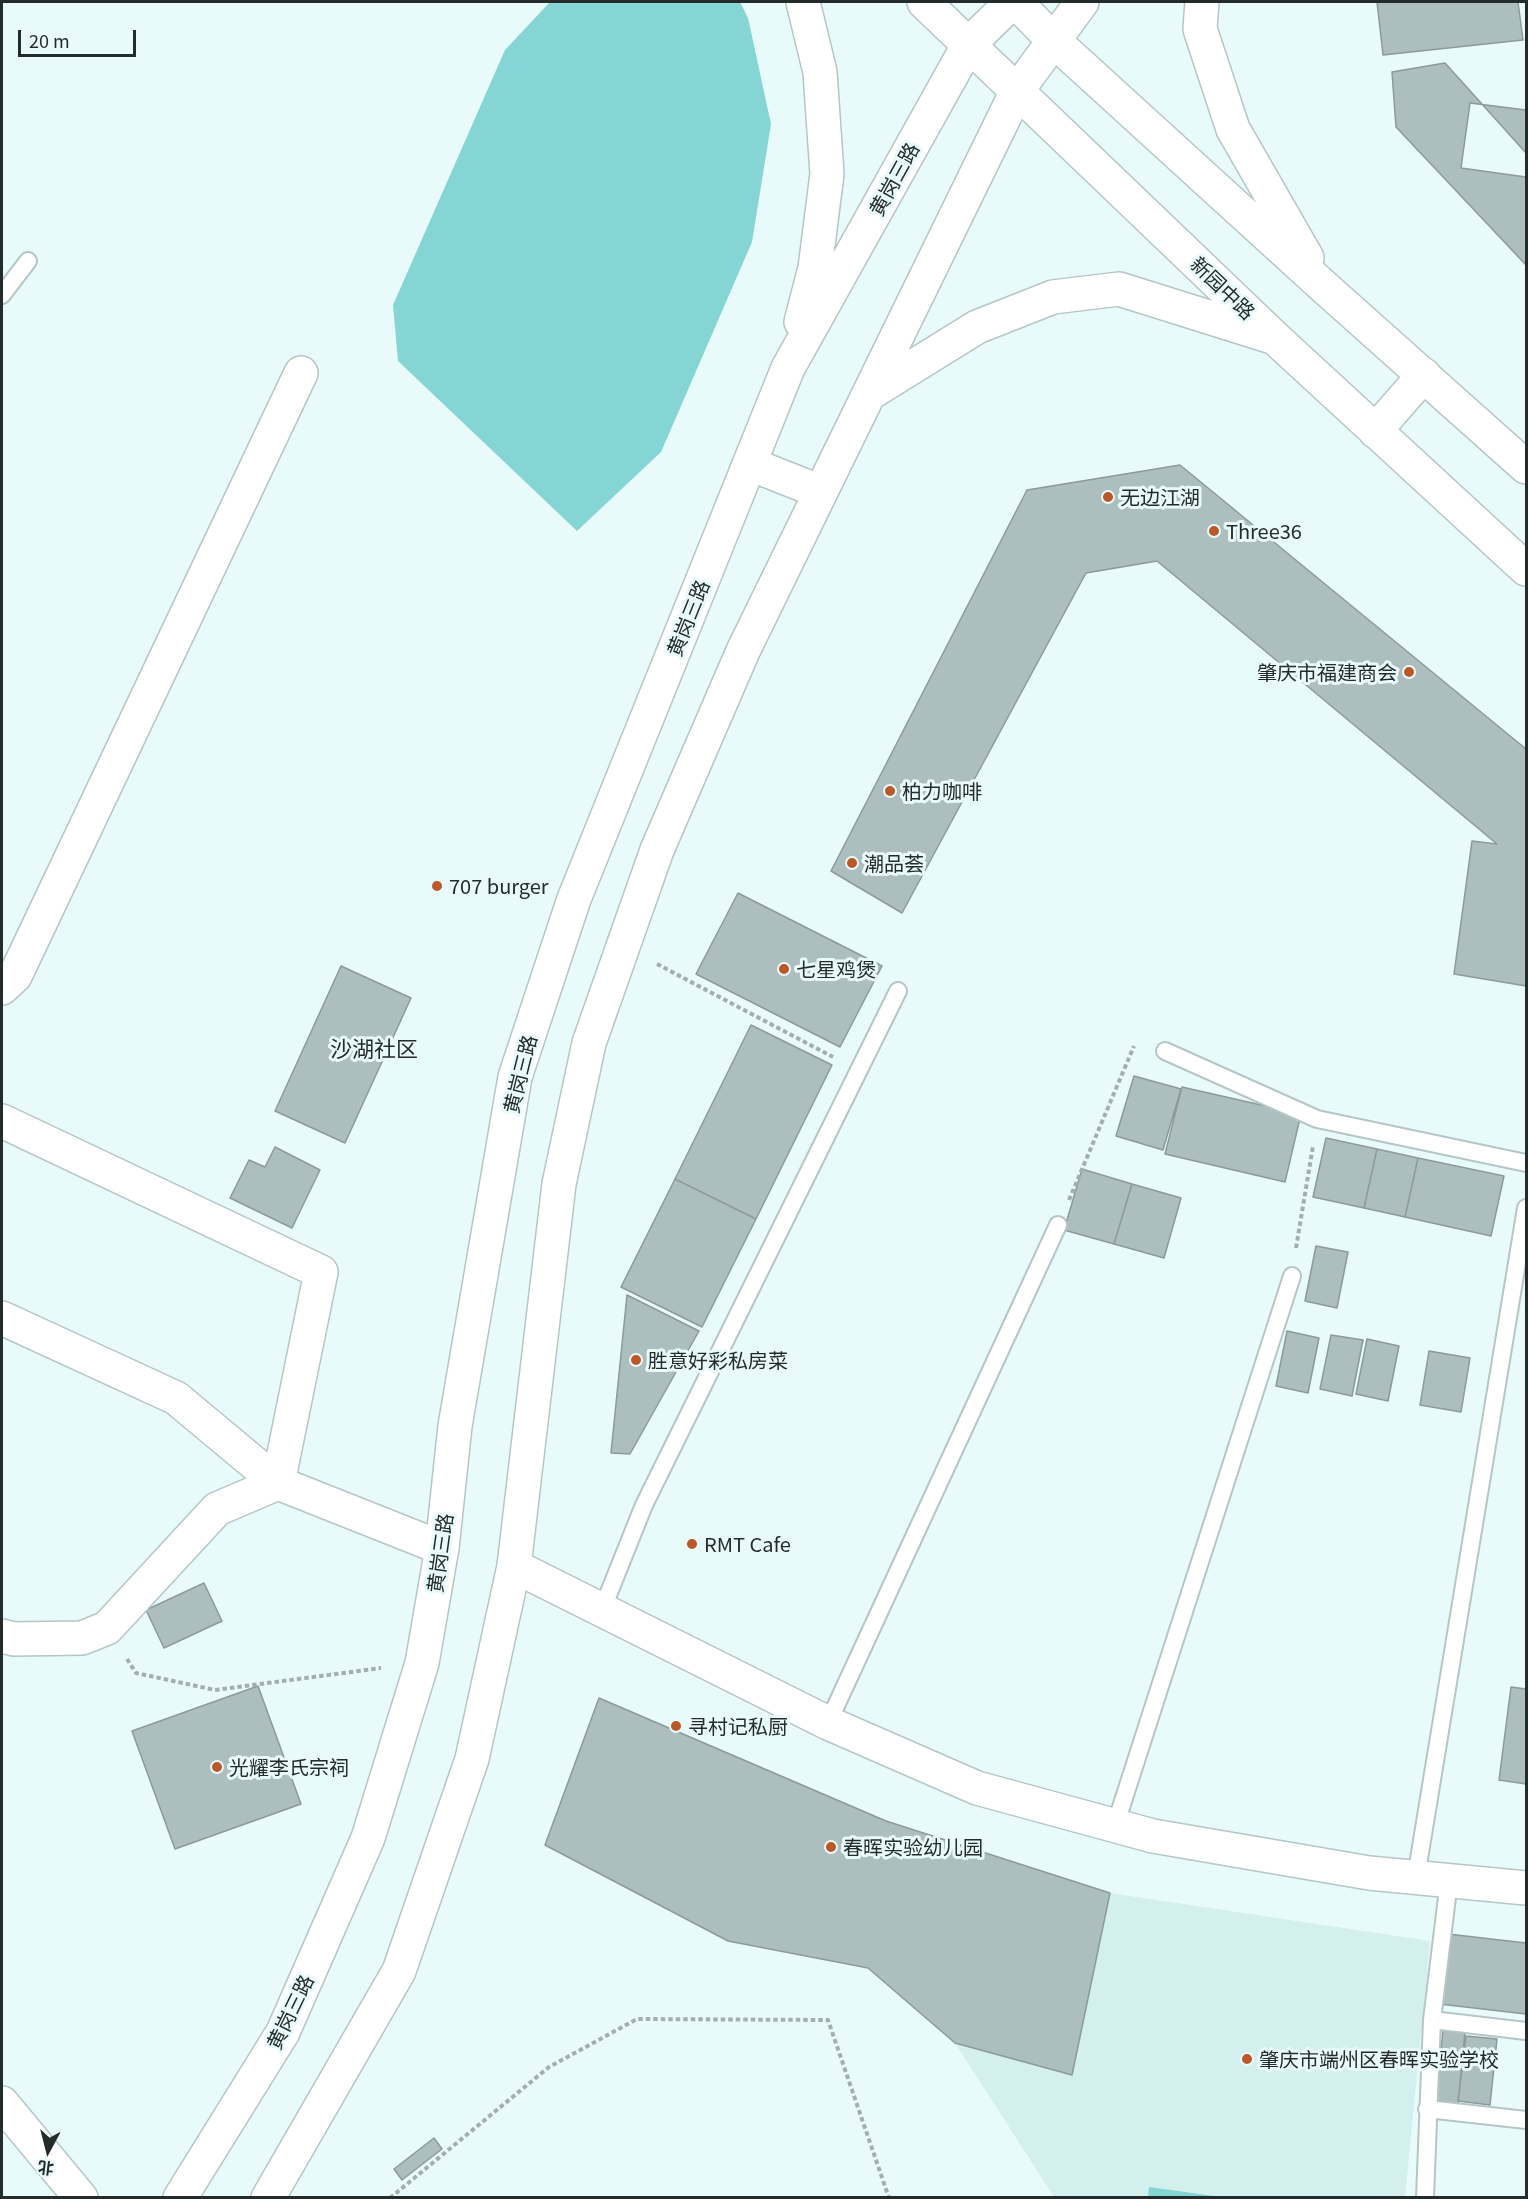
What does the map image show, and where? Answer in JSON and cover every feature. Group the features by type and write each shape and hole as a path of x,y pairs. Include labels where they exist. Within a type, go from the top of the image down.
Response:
{"main road":[{"path":"788,368 815,268 827,174 820,72 803,2"},
{"name":"新园中路","path":"924,2 1275,338 1527,569"},
{"path":"1014,2 1323,286 1527,467"},
{"name":"黄岗三路","path":"180,2198 283,2032 368,1838 422,1663 442,1548 455,1426 515,1077 574,899 788,368 969,44 1014,2"},
{"path":"268,2198 399,1971 472,1759 514,1566 559,1184 589,1043 657,850 725,693 820,492 1017,91 1082,2"},
{"path":"1202,2 1200,29 1233,129 1323,286"},
{"path":"868,394 977,327 1053,297 1119,290 1275,338"},
{"path":"2,988 15,976 302,373"},
{"path":"1375,431 1424,375"},
{"path":"750,464 820,492"},
{"path":"2,1121 321,1272 278,1483"},
{"path":"2,1318 176,1398 278,1483 442,1548"},
{"path":"2,1636 14,1639 82,1638 107,1628 217,1509 278,1483"},
{"path":"514,1566 828,1723 977,1788 1115,1826 1176,1840 1369,1873 1527,1888"},
{"path":"2,2103 81,2198"}],"lane":[{"path":"2,295 28,261"},
{"path":"602,1610 644,1506 898,991"},
{"path":"1165,1051 1317,1119 1527,1163"},
{"path":"1416,1877 1527,1208"},
{"path":"828,1723 1058,1225"},
{"path":"1115,1826 1292,1276"},
{"path":"1425,2198 1432,2020 1449,1881"},
{"path":"1432,2020 1527,2031"},
{"path":"1427,2109 1527,2120"}],"path":[{"path":"623,946 858,1070"},
{"path":"1058,1225 1134,1046"},
{"path":"1292,1276 1317,1119"},
{"path":"107,1628 136,1673 214,1690 422,1663"},
{"path":"390,2198 549,2067 637,2019 828,2020 889,2198"}],"shaded area":[{"path":"550,2 740,2 748,18 771,124 752,242 661,452 577,531 398,361 393,305 505,50"},
{"name":"肇庆市端州区春晖实验学校","path":"1110,1893 1430,1941 1405,2197 1054,2197 955,2043 1072,2075"},
{"path":"1149,2187 1221,2197 1148,2197"}],"building":[{"path":"1377,2 1518,2 1523,40 1383,55"},
{"path":"1445,63 1526,153 1526,265 1396,127 1392,72"},
{"path":"1470,103 1526,110 1526,177 1461,168"},
{"path":"1180,465 1526,749 1526,986 1454,974 1472,841 1497,844 1157,561 1086,573 902,913 831,871 1027,490"},
{"path":"738,893 882,966 840,1047 696,974"},
{"path":"341,966 411,998 345,1143 275,1111"},
{"path":"751,1025 832,1065 756,1219 675,1179"},
{"path":"1134,1076 1181,1089 1163,1150 1116,1136"},
{"path":"1182,1087 1301,1114 1285,1182 1165,1154"},
{"path":"1326,1138 1377,1149 1364,1208 1313,1197"},
{"path":"275,1147 320,1170 292,1228 230,1198 249,1160 265,1167"},
{"path":"1377,1149 1418,1158 1405,1217 1364,1208"},
{"path":"1418,1158 1504,1176 1491,1236 1405,1217"},
{"path":"1082,1169 1132,1184 1114,1244 1064,1230"},
{"path":"675,1179 756,1219 702,1327 621,1287"},
{"path":"1132,1184 1181,1198 1164,1258 1114,1244"},
{"path":"1316,1246 1348,1252 1337,1308 1305,1301"},
{"path":"627,1295 699,1331 630,1454 611,1453"},
{"path":"1287,1331 1319,1338 1308,1393 1276,1386"},
{"path":"1331,1335 1363,1340 1352,1396 1320,1389"},
{"path":"1367,1339 1399,1346 1388,1401 1356,1394"},
{"path":"1429,1351 1470,1358 1461,1412 1420,1405"},
{"path":"204,1583 222,1621 164,1648 146,1610"},
{"name":"光耀李氏宗祠","path":"258,1686 301,1804 175,1849 132,1731"},
{"path":"1511,1687 1526,1689 1526,1784 1499,1780"},
{"path":"599,1698 886,1821 1110,1893 1072,2075 955,2043 868,1968 728,1941 545,1845"},
{"path":"1448,1934 1526,1943 1526,2014 1439,2004"},
{"path":"1443,2030 1465,2032 1458,2104 1436,2101"},
{"path":"1466,2036 1497,2039 1490,2105 1458,2101"},
{"path":"434,2138 442,2149 402,2180 394,2169"}],"place":[{"name":"无边江湖","path":"1108,497"},
{"name":"Three36","path":"1214,531"},
{"name":"肇庆市福建商会","path":"1409,672"},
{"name":"柏力咖啡","path":"890,791"},
{"name":"潮品荟","path":"852,863"},
{"name":"707 burger","path":"437,886"},
{"name":"七星鸡煲","path":"784,969"},
{"name":"胜意好彩私房菜","path":"636,1360"},
{"name":"RMT Cafe","path":"692,1544"},
{"name":"寻村记私厨","path":"676,1726"},
{"name":"光耀李氏宗祠","path":"217,1767"},
{"name":"春晖实验幼儿园","path":"831,1847"},
{"name":"肇庆市端州区春晖实验学校","path":"1247,2059"}],"district":[{"name":"沙湖社区","path":"374,1049"}]}
